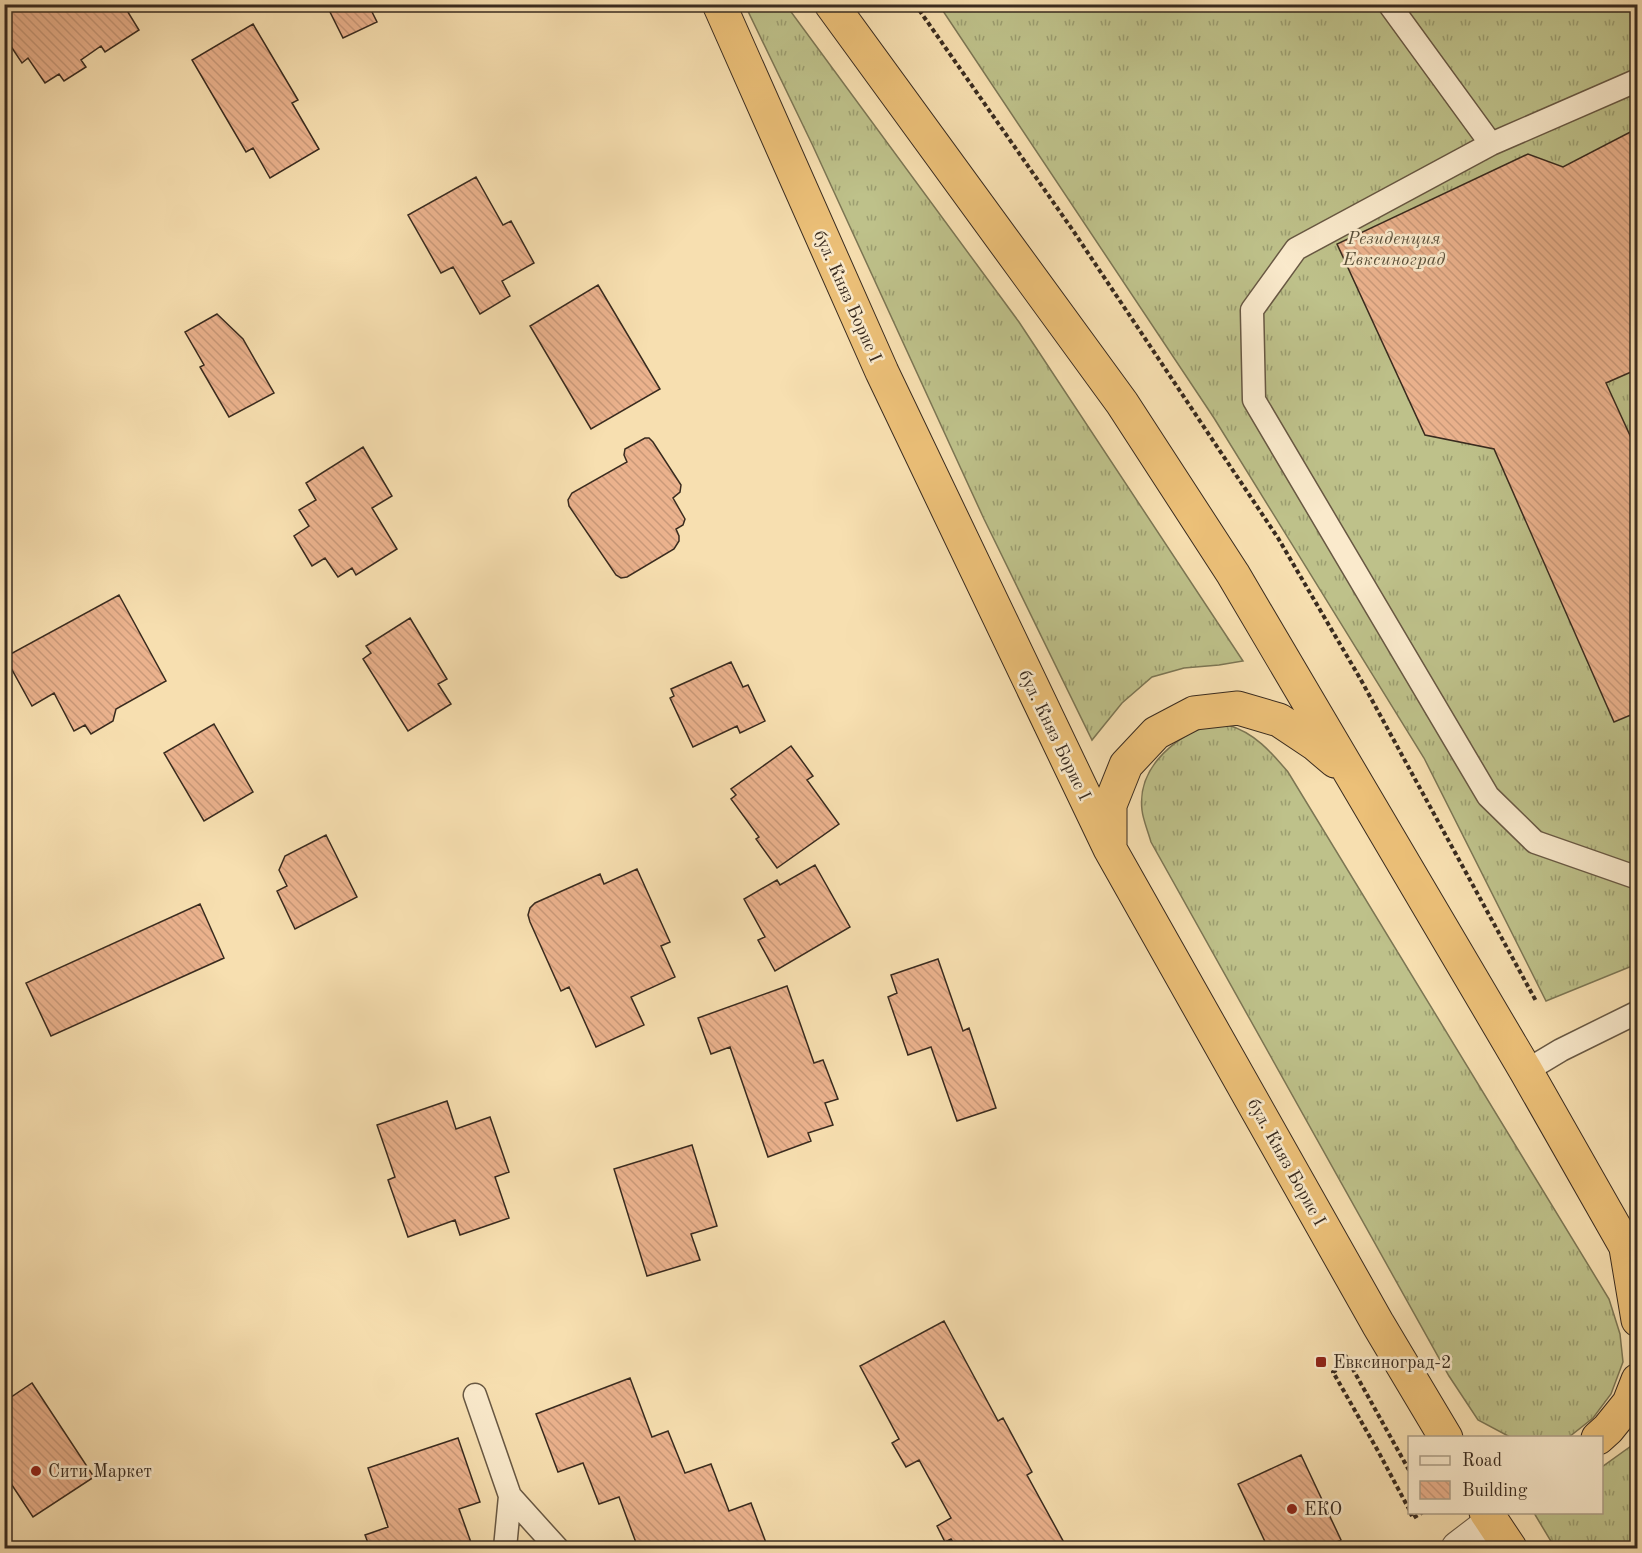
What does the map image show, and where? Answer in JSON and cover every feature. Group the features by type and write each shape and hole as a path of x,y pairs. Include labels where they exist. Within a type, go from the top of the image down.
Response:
{"highway":[{"name":"бул. Княз Борис I","path":"719,4 882,372 1110,849 1378,1324 1447,1436"},
{"path":"831,4 1122,403 1233,574 1526,1071 1632,1258 1638,1320"},
{"path":"1110,849 1110,805 1126,765 1156,733 1194,713 1238,708 1279,720 1315,744 1350,774"},
{"path":"1599,1436 1608,1429 1629,1403 1638,1380"},
{"path":"1489,1517 1510,1548"}],"street":[{"path":"1458,1548 1489,1517"}],"lane":[{"path":"1389,4 1491,144"},
{"path":"1638,80 1491,144 1296,249 1252,310 1254,400 1488,796 1535,842 1638,878"},
{"path":"1526,1071 1561,1050 1638,1012"},
{"path":"475,1395 510,1496 557,1548"},
{"path":"505,1548 510,1496"}],"path":[{"path":"1343,1352 1408,1468"},
{"path":"1349,1362 1333,1372 1408,1508"}],"green space":[{"path":"745,5 786,5 1019,322 1243,661 1184,668 1152,677 1122,703 1092,740 984,519 812,144"},
{"name":"Резиденция Евксиноград","path":"939,5 1637,5 1637,964 1546,1001 1424,758 1214,418"},
{"path":"1225,724 1238,728 1269,750 1288,772 1609,1299 1620,1334 1623,1362 1611,1394 1593,1418 1570,1436 1508,1436 1478,1420 1449,1376 1151,842 1142,810 1145,781 1159,758 1204,725"},
{"path":"1637,1438 1637,1548 1555,1548 1535,1514 1603,1514 1603,1466 1631,1446"}],"building":[{"path":"4,4 123,4 139,30 105,52 101,46 81,60 86,67 64,81 59,74 45,83 28,58 22,63 4,36"},
{"path":"326,4 368,4 377,22 343,38"},
{"path":"253,24 298,100 292,103 319,149 270,178 253,148 246,152 192,60"},
{"path":"1638,128 1638,369 1606,383 1638,453 1638,712 1614,722 1494,449 1425,435 1337,244 1528,154 1563,167"},
{"path":"476,177 503,225 511,221 534,263 502,281 510,296 480,314 453,267 441,273 408,215"},
{"path":"598,285 660,389 591,429 530,326"},
{"path":"217,314 243,339 274,393 229,417 200,367 204,365 185,332"},
{"path":"645,438 653,442 681,485 680,492 673,498 685,519 683,525 676,529 679,541 674,549 627,577 621,578 616,575 569,506 568,500 572,493 627,462 624,455 625,449"},
{"path":"363,447 392,496 372,508 397,549 356,575 352,568 338,577 325,558 312,566 294,536 309,526 299,510 316,500 306,483"},
{"path":"119,595 166,681 116,709 113,721 91,734 85,725 74,731 54,693 32,706 5,657"},
{"path":"410,618 447,679 438,684 451,704 408,731 363,659 371,653 366,646"},
{"path":"731,662 743,687 748,685 765,721 740,733 737,726 693,747 670,698 674,696 671,689"},
{"path":"214,724 253,792 204,821 164,753"},
{"path":"791,746 813,776 807,780 839,824 777,868 756,839 759,837 731,799 736,795 731,789"},
{"path":"326,835 357,897 295,929 277,891 287,886 279,870 285,856"},
{"path":"815,865 850,927 775,971 758,940 765,937 744,899 777,880 780,885"},
{"path":"637,869 670,942 661,946 675,977 631,997 644,1025 596,1047 569,987 561,991 528,915 535,903 600,874 604,884"},
{"path":"200,904 224,958 51,1036 26,983"},
{"path":"938,959 963,1031 969,1028 996,1108 957,1121 931,1047 908,1055 888,997 897,993 891,975"},
{"path":"787,986 814,1063 823,1060 838,1099 825,1103 833,1125 808,1133 811,1141 768,1157 730,1047 711,1054 698,1018"},
{"path":"447,1101 456,1129 490,1117 509,1172 495,1177 509,1218 460,1235 455,1220 408,1237 388,1180 395,1177 377,1125"},
{"path":"692,1145 717,1226 691,1234 700,1260 647,1276 614,1169"},
{"path":"944,1321 998,1421 1003,1418 1032,1472 1027,1475 1067,1548 957,1548 951,1539 945,1542 937,1526 951,1518 919,1460 906,1467 892,1443 899,1439 860,1366"},
{"path":"630,1378 652,1437 668,1431 685,1473 711,1464 729,1511 751,1503 768,1548 638,1548 619,1497 599,1504 583,1463 558,1472 536,1414"},
{"path":"32,1383 94,1477 33,1517 4,1473 4,1402"},
{"path":"458,1438 480,1502 459,1509 473,1548 370,1548 365,1535 388,1527 368,1468"},
{"path":"1301,1455 1341,1540 1324,1548 1268,1548 1238,1484"}],"place":[{"name":"Евксиноград-2","path":"1321,1362"},
{"name":"Сити Маркет","path":"36,1471"},
{"name":"ЕКО","path":"1292,1509"}]}
